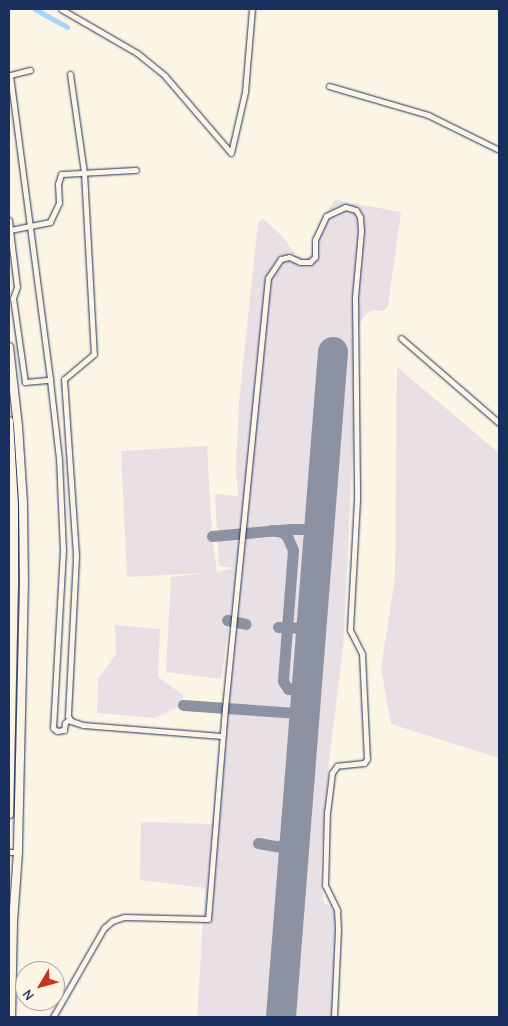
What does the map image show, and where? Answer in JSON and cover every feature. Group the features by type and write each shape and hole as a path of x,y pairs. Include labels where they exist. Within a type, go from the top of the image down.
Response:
{"highway":[{"path":"9,347 18,426 23,504 24,582 18,852 11,922 11,1017"},
{"path":"9,422 12,580 9,814"}],"street":[{"path":"61,9 137,53 165,76 231,154 244,92 252,9"},
{"path":"30,70 10,75 59,459 63,550 53,728 57,731 64,730 65,723 69,719 67,699 76,557 64,379 94,354 84,172 70,74"},
{"path":"329,86 428,115 499,150"},
{"path":"10,230 50,222 59,203 58,184 61,174 136,170"},
{"path":"54,1017 104,928 112,921 124,917 208,919 222,736 268,278 281,259 289,257 300,262 310,262 315,257 316,240 326,216 345,207 356,210 360,217 361,231 355,297 357,500 350,630 362,654 367,759 364,763 337,766 332,773 328,810 325,885 337,910 338,929 334,1017"},
{"path":"9,220 17,287 13,298 25,382 50,380"},
{"path":"401,338 499,423"},
{"path":"69,719 83,725 222,736"},
{"path":"9,852 18,852"}],"shaded area":[{"path":"335,200 401,212 388,306 384,311 374,310 367,313 359,324 343,649 329,762 320,872 324,904 331,905 336,919 333,1017 197,1017 205,888 140,880 141,822 212,824 234,592 221,679 166,672 171,577 205,573 127,577 121,451 207,446 212,535 217,572 234,568 219,566 215,494 238,496 236,467 239,403 258,222 263,219 281,235 297,256 305,260 312,253 319,223"},
{"path":"397,367 499,453 499,758 391,724 381,668 395,579"},
{"path":"115,625 160,629 158,677 183,695 183,705 155,718 97,713 98,679 116,654"}],"waterway":[{"path":"35,9 67,27"}],"taxiway":[{"path":"312,528 317,526 320,519"},
{"path":"212,536 291,529 314,529 319,534"},
{"path":"271,530 282,532 287,536 293,550 283,681 288,689 306,690"},
{"path":"306,628 311,624 312,617"},
{"path":"227,620 246,624"},
{"path":"278,627 306,628 311,634"},
{"path":"296,713 303,711 306,703"},
{"path":"183,705 296,713 302,717 304,725"},
{"path":"281,845 291,841 296,822"},
{"path":"258,843 287,848 291,852 293,865"},
{"path":"278,1017 282,1005"}],"runway":[{"path":"281,1017 333,352"}]}
